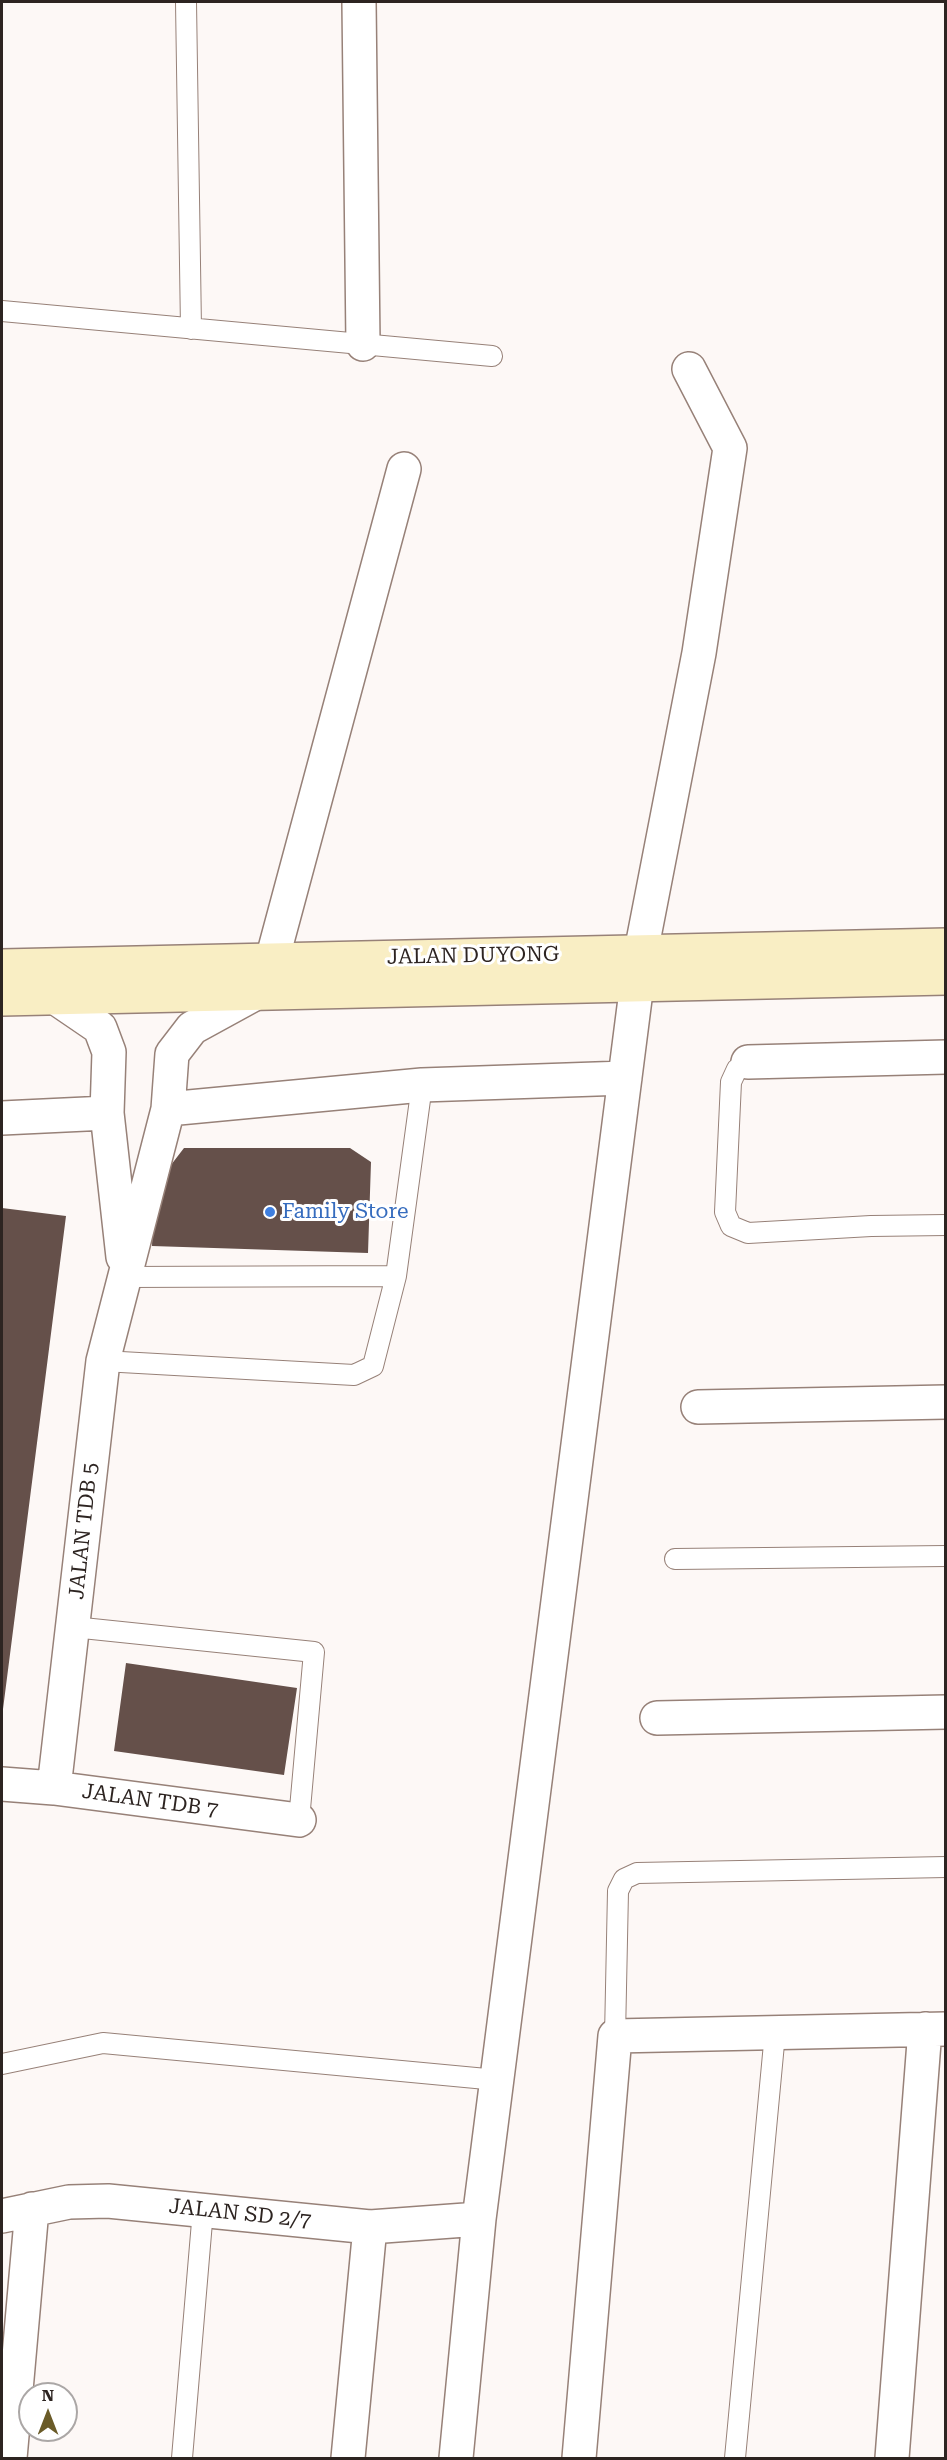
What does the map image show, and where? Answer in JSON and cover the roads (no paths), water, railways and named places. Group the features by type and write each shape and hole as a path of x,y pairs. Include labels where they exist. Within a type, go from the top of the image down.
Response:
{"main road":[{"name":"JALAN DUYONG","path":"2,966 945,945"},
{"name":"JALAN DUYONG","path":"2,999 945,978"}],"street":[{"path":"359,2 363,344"},
{"path":"456,2458 479,2218 641,952 699,653 729,448 689,369"},
{"path":"272,960 404,469"},
{"name":"JALAN TDB 5","path":"54,1788 103,1361 168,1109 172,1054 192,1028 256,993"},
{"path":"56,998 100,1028 109,1052 107,1113 126,1277"},
{"path":"748,1062 945,1057"},
{"path":"168,1109 422,1085 625,1078"},
{"path":"2,1118 107,1113"},
{"path":"698,1407 945,1402"},
{"path":"657,1718 945,1712"},
{"name":"JALAN TDB 7","path":"2,1784 54,1788 299,1820"},
{"path":"579,2458 615,2036 935,2029 892,2458"},
{"name":"JALAN SD 2/7","path":"17,2213 69,2202 108,2201 370,2227 479,2218"},
{"path":"10,2458 10,2375 17,2213"},
{"path":"348,2458 370,2227"}],"lane":[{"path":"186,2 191,328"},
{"path":"2,311 492,356"},
{"path":"748,1062 737,1069 731,1082 725,1212 731,1226 748,1233 945,1224"},
{"path":"103,1361 354,1375 373,1366 396,1276 422,1085"},
{"path":"126,1277 396,1276"},
{"path":"675,1559 945,1556"},
{"path":"73,1627 314,1652 299,1820"},
{"path":"615,2036 618,1891 624,1879 637,1874 945,1867"},
{"path":"735,2458 775,2033"},
{"path":"2,2064 103,2043 497,2080"},
{"path":"182,2458 203,2210"}],"place":[{"name":"Family Store","path":"270,1212"}]}
